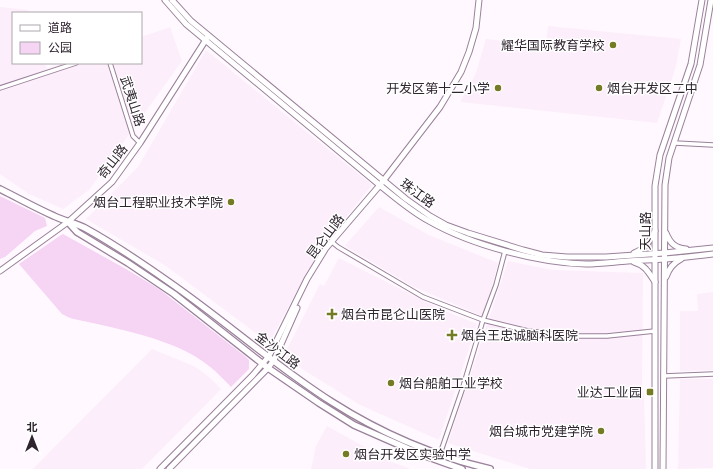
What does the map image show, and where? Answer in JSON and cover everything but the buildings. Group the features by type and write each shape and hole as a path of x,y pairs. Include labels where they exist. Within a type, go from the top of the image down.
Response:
{"main road":[{"name":"金沙江路","path":"0,189 68,222 84,227 170,283 331,402 357,417 386,432 440,454 490,469"},
{"name":"金沙江路","path":"68,222 77,232 128,263 174,294 266,365 319,403 354,425 420,454 462,469"}],"street":[{"path":"165,0 186,24 207,38 381,186 403,204 444,230 466,239 505,251 541,259 585,264 629,258 655,260 713,254"},
{"name":"珠江路","path":"172,0 207,38 385,182 430,216 446,225 468,234 542,255 629,258 713,248"},
{"name":"昆仑山路","path":"385,182 440,107 460,72 469,52 476,28 479,0"},
{"name":"昆仑山路","path":"271,358 307,279 332,242 385,182 442,109 464,74 479,28 482,0"},
{"name":"天山路","path":"655,469 655,186 660,155 691,64 702,0"},
{"name":"天山路","path":"663,469 665,185 669,158 700,65 711,0"},
{"name":"奇山路","path":"0,271 68,222 112,182 140,143 207,38"},
{"path":"0,88 73,64"},
{"name":"武夷山路","path":"110,64 133,136 140,143"},
{"path":"674,143 713,145"},
{"name":"昆仑山路","path":"169,469 266,365 310,281 329,250 381,186"},
{"path":"629,258 648,244 656,228"},
{"path":"665,228 668,238 674,246 699,250"},
{"path":"332,242 423,297 483,320 528,331 575,336 607,336 655,331"},
{"path":"440,454 462,390 483,320 496,285 505,251"},
{"path":"664,281 675,262 686,257"},
{"path":"629,258 645,268 655,282"},
{"name":"昆仑山路","path":"160,469 266,365"},
{"path":"664,376 713,374"}],"shaded area":[{"path":"0,7 28,10 29,12 12,12 12,64 45,64 47,69 62,64 142,64 142,37 170,27 182,61 89,190 63,209 29,194 0,174"},
{"path":"548,26 681,39 676,66 657,123 460,102 476,73 486,39 534,44 534,50 545,52"},
{"name":"烟台工程职业技术学院","path":"206,50 372,185 319,251 269,343 166,266 86,219 138,167"},
{"path":"379,207 429,235 498,263 484,317 412,286 345,246"},
{"path":"339,258 440,309 477,324 439,440 360,405 283,357 320,284 324,286"},
{"path":"508,261 553,270 643,273 642,388 644,393 646,469 530,469 448,443"},
{"path":"713,292 713,370 680,371 680,311 698,311 697,294"},
{"path":"152,349 194,366 208,376 221,389 142,469 33,469"},
{"name":"业达工业园","path":"680,379 713,379 713,468 678,469"},
{"name":"烟台开发区实验中学","path":"327,426 392,462 411,469 311,469 316,446"}],"green space":[{"path":"0,196 45,218 47,226 35,231 5,257 0,259"},
{"path":"63,234 159,289 246,357 249,360 249,369 231,387 209,366 195,356 179,348 143,335 70,318 62,314 19,264"}],"place":[{"name":"耀华国际教育学校","path":"613,45"},
{"name":"开发区第十二小学","path":"498,88"},
{"name":"烟台开发区二中","path":"599,88"},
{"name":"烟台工程职业技术学院","path":"231,202"},
{"name":"烟台市昆仑山医院","path":"332,314"},
{"name":"烟台王忠诚脑科医院","path":"452,335"},
{"name":"烟台船舶工业学校","path":"391,383"},
{"name":"业达工业园","path":"650,392"},
{"name":"烟台城市党建学院","path":"601,431"},
{"name":"烟台开发区实验中学","path":"346,454"}]}
